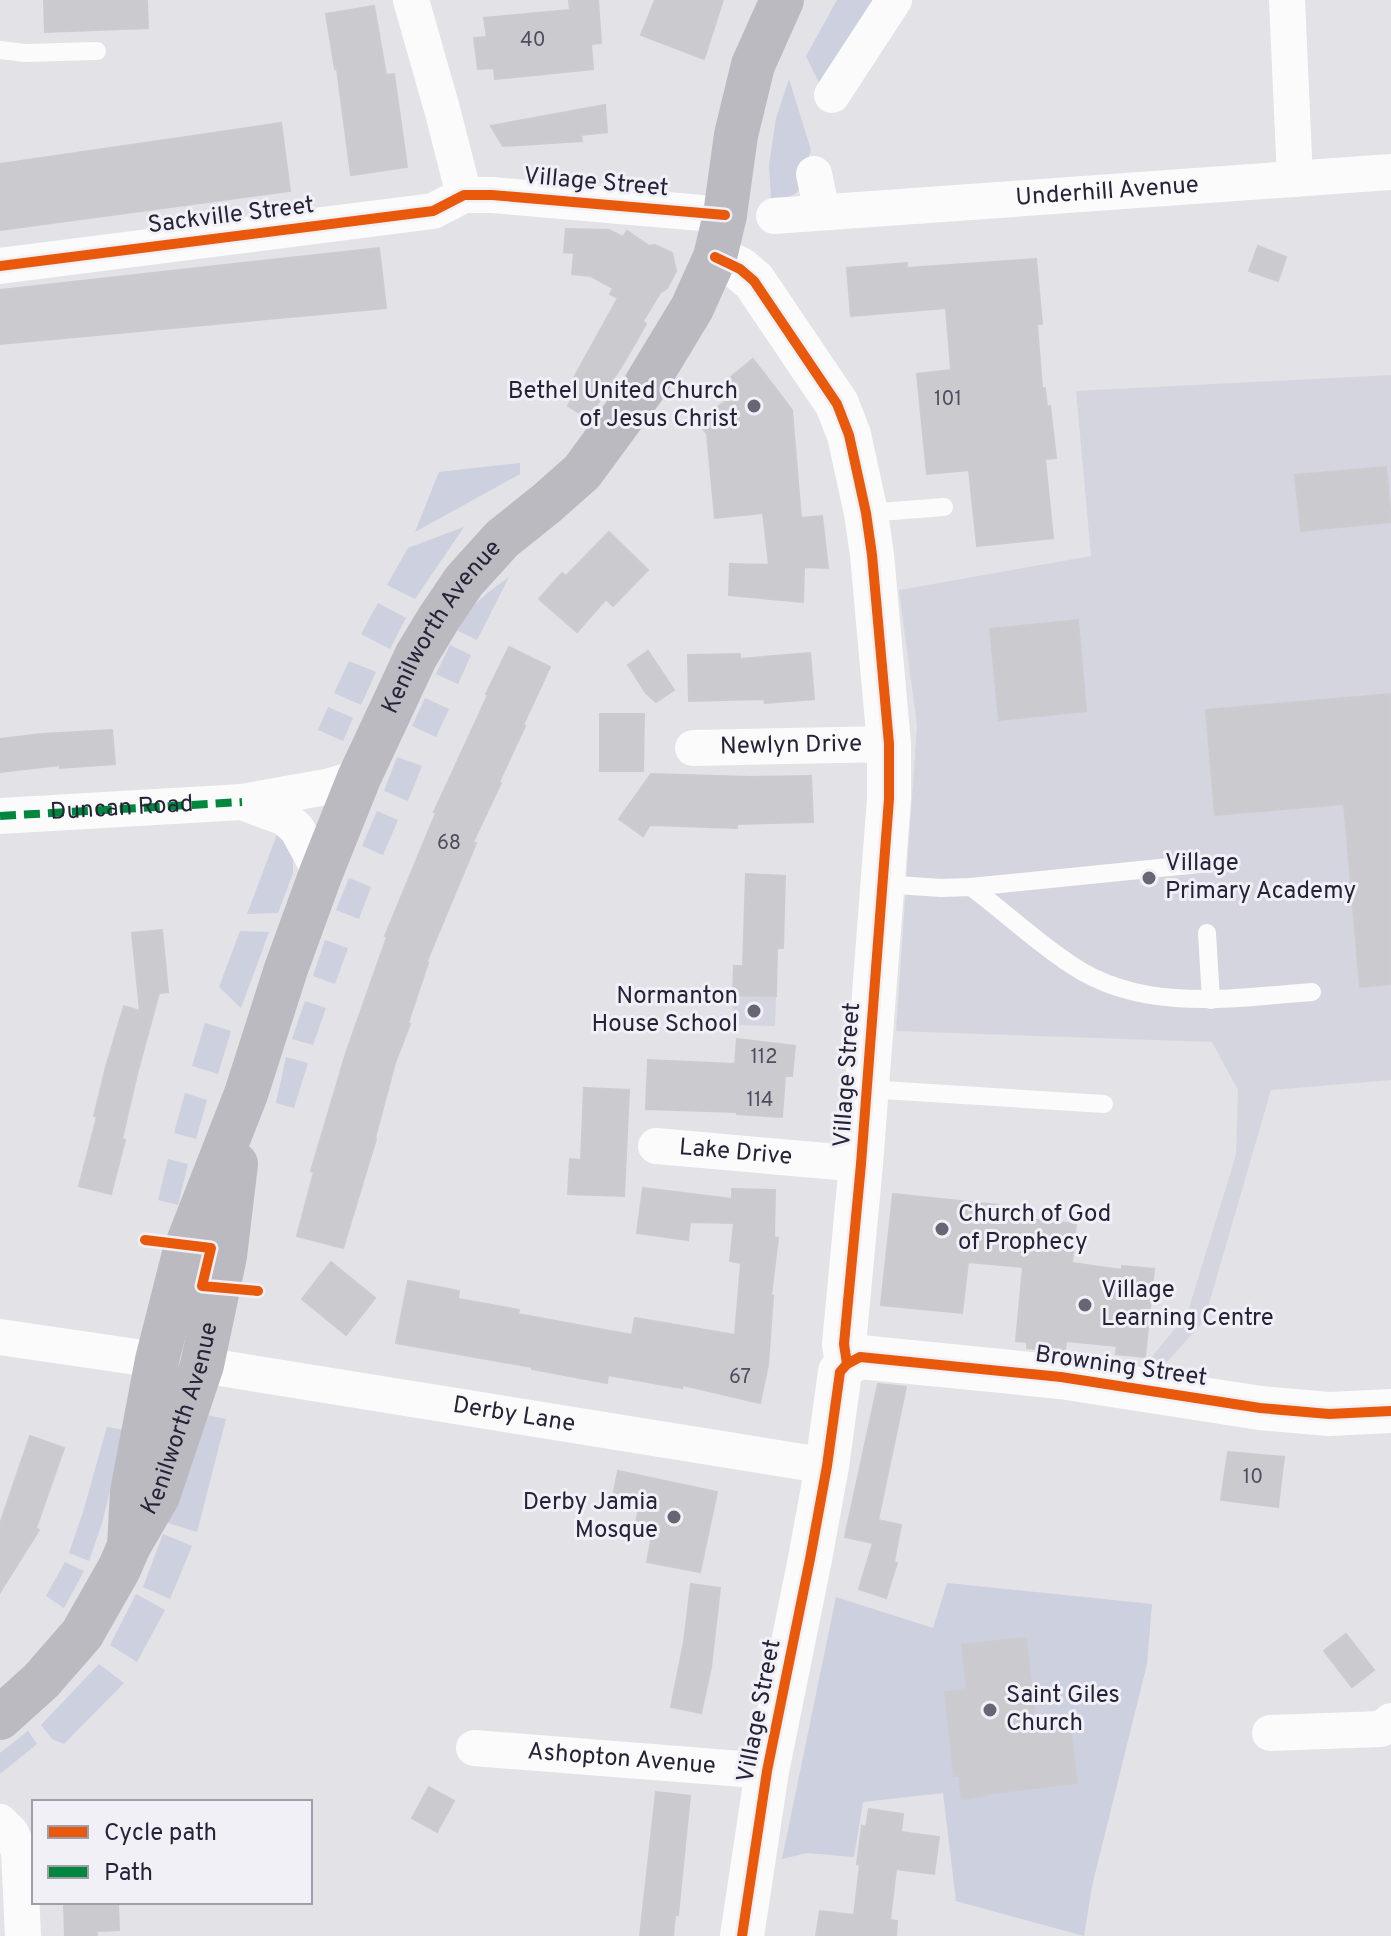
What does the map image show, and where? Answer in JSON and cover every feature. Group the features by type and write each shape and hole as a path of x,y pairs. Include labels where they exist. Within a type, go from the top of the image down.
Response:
{"highway":[{"name":"Kenilworth Avenue","path":"129,1546 132,1492 157,1360 185,1250 246,1094 286,969 359,778 416,656 464,581 502,539 582,472 669,348 692,308 715,257 725,215 736,135 753,65 782,0"},
{"name":"Kenilworth Avenue","path":"0,1718 41,1681 82,1634 158,1496 202,1365 225,1256 246,1094"}],"street":[{"path":"411,0 464,195"},
{"path":"832,95 894,0"},
{"path":"1287,0 1295,179"},
{"name":"Underhill Avenue","path":"774,216 1391,172"},
{"path":"814,174 822,212"},
{"name":"Village Street","path":"464,195 725,215"},
{"name":"Sackville Street","path":"0,266 433,211 464,195"},
{"name":"Village Street","path":"715,257 740,269 754,281 837,404 849,435 872,555 889,744 889,799 844,1344 847,1364 840,1372 810,1559 767,1771 742,1936"},
{"name":"Newlyn Drive","path":"693,748 889,744"},
{"name":"Duncan Road","path":"0,816 242,802 359,778"},
{"name":"Duncan Road","path":"242,802 285,818 297,829 321,873"},
{"name":"Lake Drive","path":"656,1146 861,1164"},
{"path":"0,1337 157,1360"},
{"name":"Browning Street","path":"847,1364 860,1357 1061,1377 1260,1408 1329,1414 1391,1411"},
{"name":"Derby Lane","path":"202,1365 827,1466"},
{"path":"1270,1733 1381,1729 1391,1721"},
{"name":"Ashopton Avenue","path":"474,1748 767,1771"},
{"path":"0,1823 11,1833 19,1851 23,1936"}],"lane":[{"path":"0,50 25,53 97,51"},
{"path":"866,513 944,507"},
{"path":"882,884 971,887 1199,864"},
{"path":"971,887 1075,968 1116,987 1165,999 1211,1000 1312,992"},
{"path":"1207,933 1211,1000"},
{"path":"867,1089 1104,1104"}],"shaded area":[{"path":"837,0 884,0 826,97 806,56"},
{"path":"789,79 811,150 805,176 796,193 771,199 769,165 776,118"},
{"name":"Village Primary Academy","path":"1391,375 1391,1080 1271,1090 1204,1321 1167,1362 1150,1359 1187,1314 1236,1155 1238,1090 1212,1042 896,1031 917,725 899,590 1091,556 1076,391"},
{"path":"520,463 520,474 415,532 439,472"},
{"path":"464,527 415,599 387,585 408,548"},
{"path":"509,577 477,640 458,631 474,606"},
{"path":"378,603 406,618 390,649 361,634"},
{"path":"450,645 471,655 458,684 436,674"},
{"path":"349,661 376,672 361,705 334,693"},
{"path":"425,698 449,709 436,737 412,726"},
{"path":"328,707 353,718 343,741 318,730"},
{"path":"397,757 422,766 408,801 384,791"},
{"path":"377,811 398,820 383,855 362,846"},
{"path":"279,829 292,849 293,873 278,913 247,914"},
{"path":"349,878 371,887 359,919 336,910"},
{"path":"240,931 269,932 241,1008 219,987"},
{"path":"325,940 348,948 335,984 313,976"},
{"name":"Normanton House School","path":"733,995 776,996 775,1026 732,1025"},
{"path":"305,1001 326,1008 313,1045 292,1039"},
{"path":"205,1023 231,1031 218,1074 192,1066"},
{"path":"286,1057 308,1063 294,1108 276,1103"},
{"path":"185,1093 207,1100 196,1139 174,1133"},
{"path":"168,1159 188,1164 178,1205 158,1200"},
{"path":"207,1415 226,1419 197,1532 168,1523"},
{"path":"107,1427 125,1430 102,1523 89,1561 69,1553"},
{"path":"163,1534 192,1546 170,1599 143,1587"},
{"path":"65,1562 84,1571 64,1608 46,1596"},
{"path":"947,1583 1152,1604 1147,1664 1092,1886 1084,1936 956,1901 943,1793 863,1802 854,1857 807,1853 782,1859 836,1597 933,1628"},
{"path":"136,1594 165,1610 137,1662 110,1645"},
{"path":"99,1664 124,1683 64,1744 52,1739 41,1725"},
{"path":"28,1731 37,1744 0,1774 0,1753"}],"building":[{"path":"44,0 147,0 148,28 45,32"},
{"path":"569,0 598,0 601,43 591,44 593,69 495,79 494,68 478,69 474,38 487,37 484,18 570,10"},
{"path":"655,0 723,0 704,59 641,35"},
{"path":"374,6 386,75 394,74 407,167 351,175 337,69 326,14"},
{"path":"605,105 607,132 581,135 582,141 503,146 491,126"},
{"path":"281,123 290,191 0,230 0,164"},
{"path":"566,229 609,230 623,237 627,231 649,246 655,245 672,253 676,271 643,321 646,324 626,359 586,417 568,406 574,394 567,390 618,298 610,294 613,288 591,276 572,274 574,253 564,252"},
{"path":"1258,246 1286,257 1278,281 1249,271"},
{"path":"379,248 386,308 0,344 0,290"},
{"path":"1036,259 1042,324 1037,324 1042,388 1045,388 1047,407 1050,406 1056,458 1045,459 1053,538 977,546 969,470 927,474 917,374 951,370 946,308 851,316 847,268 907,263 907,268"},
{"path":"753,359 792,410 801,518 822,516 828,568 804,567 803,602 729,595 730,564 769,565 763,513 715,518 707,434 697,421 729,399 721,385"},
{"path":"1386,467 1391,522 1301,531 1295,475"},
{"path":"609,532 648,570 613,606 606,599 577,632 539,599 562,573 566,576"},
{"path":"1078,620 1086,711 999,720 990,629"},
{"path":"509,647 550,667 473,842 476,843 426,963 343,1248 297,1236 314,1172 311,1171 385,936 434,812"},
{"path":"648,651 674,690 656,702 646,693 628,665"},
{"path":"810,653 814,699 765,703 764,699 689,701 688,655 740,654 740,659"},
{"path":"1391,694 1391,984 1360,987 1344,804 1215,815 1206,710"},
{"path":"600,714 644,714 643,771 600,771"},
{"path":"112,730 115,764 60,768 60,765 0,772 0,739"},
{"path":"651,774 811,776 813,822 737,824 737,828 650,825 643,836 619,819"},
{"path":"746,874 785,876 783,948 777,948 776,996 733,995 734,966 743,966"},
{"path":"162,930 168,992 159,993 137,1074 111,1194 79,1186 106,1067 124,1006 140,1011 132,933"},
{"path":"737,1039 795,1046 792,1076 785,1076 782,1117 646,1109 648,1060 735,1064"},
{"path":"584,1088 629,1090 624,1196 568,1194 570,1159 581,1160"},
{"path":"643,1188 732,1199 732,1189 775,1190 774,1237 778,1238 771,1296 768,1365 760,1403 683,1385 682,1388 608,1375 607,1383 396,1343 408,1281 459,1291 458,1299 519,1310 518,1314 632,1335 635,1318 735,1335 741,1263 730,1261 734,1223 690,1222 688,1240 637,1233"},
{"path":"893,1194 998,1205 997,1216 1076,1224 1072,1263 1122,1270 1122,1266 1154,1269 1145,1357 1116,1354 1117,1346 1066,1341 1065,1352 1027,1348 1027,1342 1016,1341 1023,1267 968,1262 962,1313 881,1305"},
{"path":"331,1262 375,1298 346,1335 302,1299"},
{"path":"878,1384 906,1387 878,1520 901,1525 894,1562 897,1563 886,1598 859,1589 873,1543 845,1537"},
{"path":"30,1436 64,1448 36,1528 39,1530 0,1592 0,1524"},
{"path":"1228,1452 1284,1457 1278,1507 1221,1500"},
{"name":"Derby Jamia Mosque","path":"618,1471 717,1492 700,1572 647,1562 652,1536 634,1532 640,1503 613,1497"},
{"path":"691,1584 720,1588 711,1667 701,1713 671,1707"},
{"path":"1346,1634 1374,1670 1352,1687 1324,1651"},
{"name":"Saint Giles Church","path":"1026,1638 1036,1731 1070,1728 1077,1783 962,1799 959,1776 954,1776 945,1692 967,1689 962,1645"},
{"path":"429,1787 454,1801 437,1832 412,1818"},
{"path":"656,1792 690,1796 678,1915 675,1915 673,1936 640,1936"},
{"path":"869,1809 903,1814 901,1832 939,1837 934,1874 896,1869 890,1920 897,1921 896,1936 816,1936 820,1911 854,1915 862,1826 866,1827"},
{"path":"118,1904 119,1930 96,1931 97,1936 65,1936 64,1905"}],"marked path":[{"path":"0,816 242,802"}],"cycle path":[{"path":"0,266 433,211 464,195 725,215"},
{"path":"715,257 740,269 754,281 837,404 849,435 872,555 889,744 889,799 844,1344 847,1364"},
{"path":"145,1240 211,1248 202,1286 258,1291"},
{"path":"742,1936 767,1771 810,1559 840,1372 847,1364 860,1357 1061,1377 1260,1408 1329,1414 1391,1411"}],"place":[{"name":"Bethel United Church of Jesus Christ","path":"754,406"},
{"name":"Village Primary Academy","path":"1149,878"},
{"name":"Normanton House School","path":"754,1011"},
{"name":"Church of God of Prophecy","path":"942,1229"},
{"name":"Village Learning Centre","path":"1085,1305"},
{"name":"Derby Jamia Mosque","path":"674,1517"},
{"name":"Saint Giles Church","path":"990,1710"}]}
